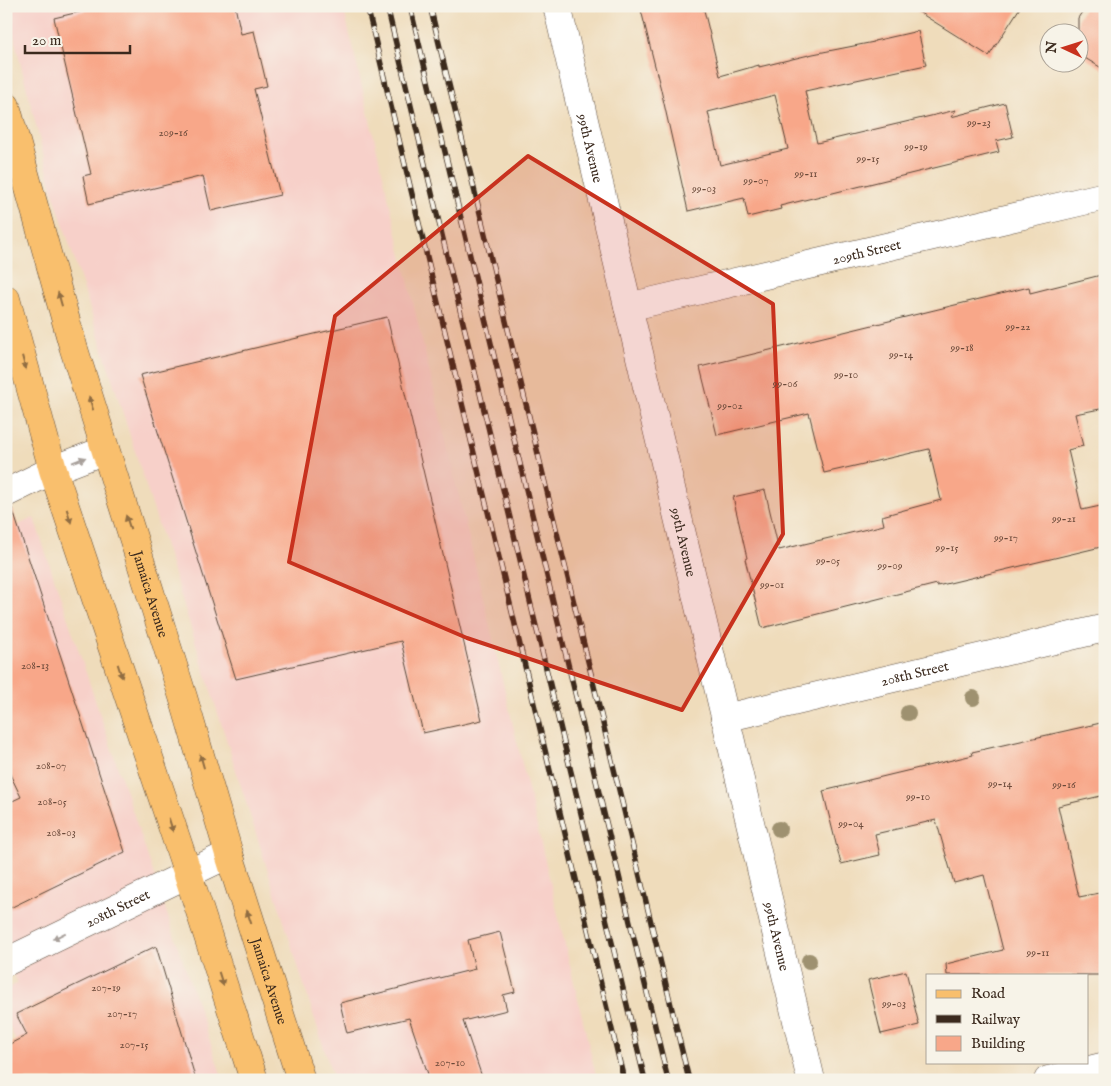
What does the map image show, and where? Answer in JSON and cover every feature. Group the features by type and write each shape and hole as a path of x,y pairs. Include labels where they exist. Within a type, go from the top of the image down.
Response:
{"main road":[{"name":"Jamaica Avenue","path":"6,106 73,346 183,697 229,854 301,1080"},
{"path":"6,299 53,470 188,874 254,1080"}],"street":[{"name":"99th Avenue","path":"558,6 811,1080"},
{"name":"209th Street","path":"628,307 1105,196"},
{"path":"6,493 53,470 105,450"},
{"name":"208th Street","path":"725,718 1105,628"},
{"name":"208th Street","path":"6,962 229,854"},
{"path":"1048,1080 1105,1066"}],"highlighted area":[{"path":"528,156 773,304 783,534 682,710 467,638 289,562 335,316"}],"shaded area":[{"path":"6,6 343,6 597,1080 334,1080 52,189"},
{"path":"34,518 223,1080 31,1080 6,1018 6,989 18,983 6,959 6,530"}],"building":[{"path":"104,6 235,6 241,34 254,31 267,86 254,89 280,195 211,211 203,176 89,204 83,176 91,174 54,18"},
{"path":"640,6 703,6 720,76 759,65 759,67 918,31 926,65 805,91 817,143 956,110 951,117 1005,103 1013,137 996,141 999,152 780,206 781,209 748,217 744,198 688,211","holes":["775,95 788,149 720,165 708,112"]},
{"path":"909,6 1021,6 989,56"},
{"path":"1086,6 1105,6 1105,70 1088,60 1088,22 1078,22 1078,18"},
{"path":"1105,274 1105,408 1075,414 1083,446 1068,450 1082,510 1105,505 1105,546 937,586 937,584 762,628 745,559 747,558 733,497 765,490 779,550 884,525 882,516 941,500 929,449 824,473 809,413 717,435 700,367 1029,287 1030,293"},
{"path":"387,317 482,720 423,733 401,641 236,679 140,375"},
{"path":"12,508 125,852 6,910 6,804 21,797 6,766 6,509"},
{"path":"1105,722 1105,795 1058,806 1079,897 1105,892 1105,975 947,974 946,964 1003,950 984,875 954,883 936,820 875,834 880,855 841,864 823,791 973,755 972,752"},
{"path":"500,932 515,992 503,995 507,1010 463,1021 483,1080 430,1080 409,1018 347,1033 340,1003 475,969 468,940"},
{"path":"156,946 196,1080 6,1080 6,1046 27,1035 16,1014"},
{"path":"906,971 919,1025 881,1034 868,980"}],"railway":[{"path":"367,6 624,1080"},
{"path":"387,6 645,1080"},
{"path":"410,6 668,1080"},
{"path":"430,6 689,1080"}]}
